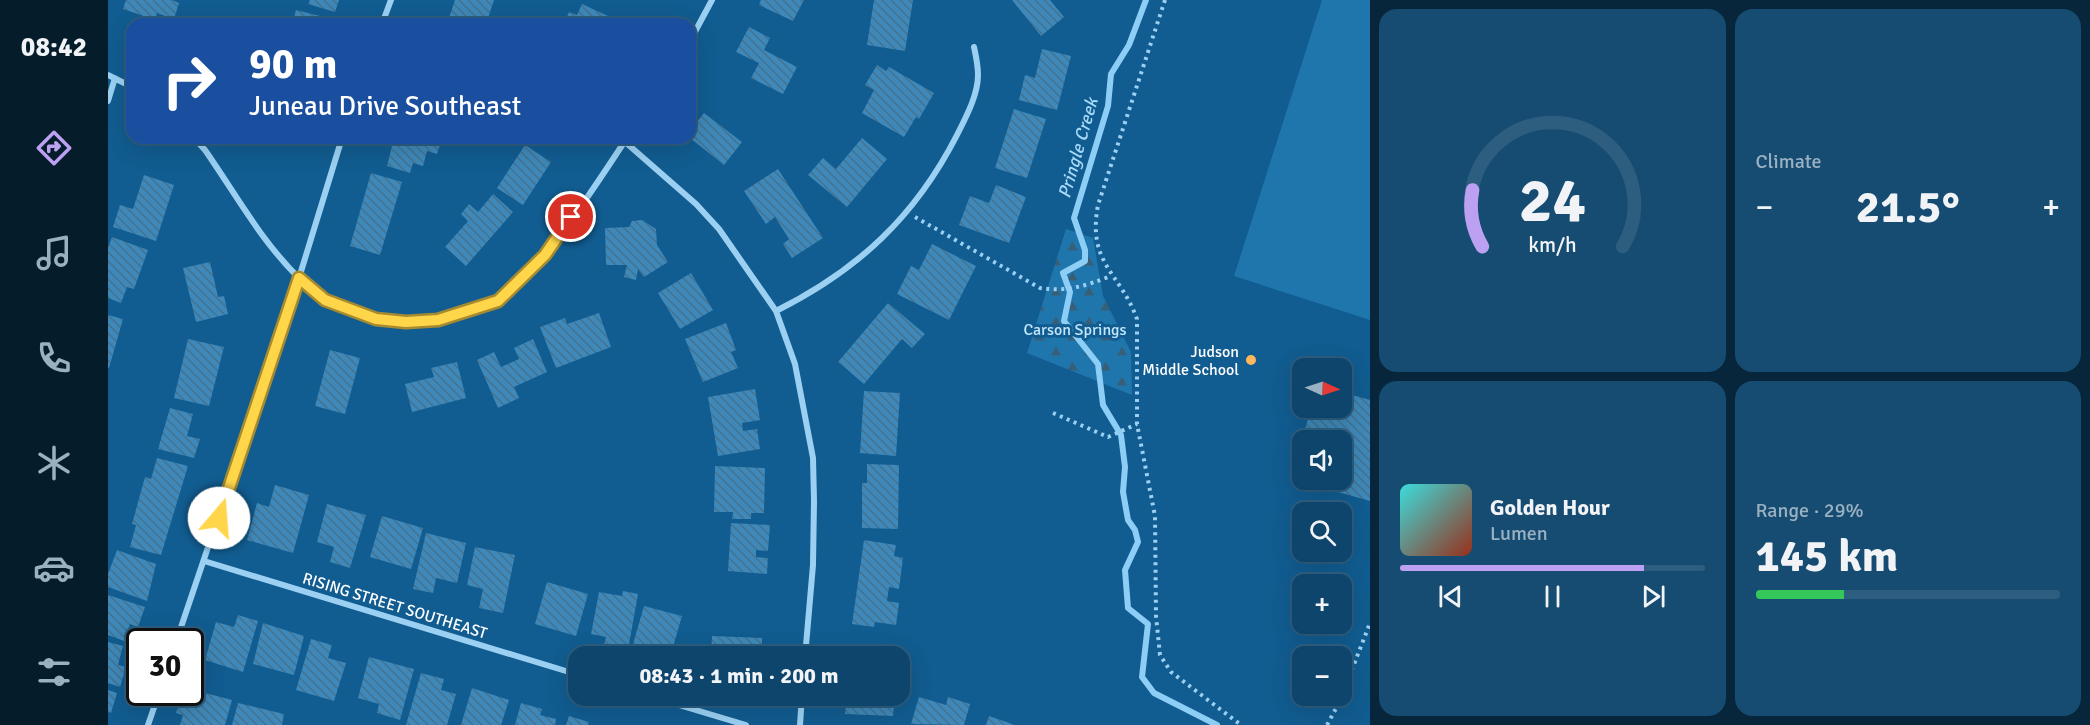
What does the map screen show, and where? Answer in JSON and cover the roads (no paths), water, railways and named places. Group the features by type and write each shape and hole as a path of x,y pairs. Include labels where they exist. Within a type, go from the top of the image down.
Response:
{"street":[{"path":"384,18 392,0"},
{"path":"696,30 712,0"},
{"path":"776,311 819,289 846,269 895,226 906,212 948,152 968,115 978,75 974,47"},
{"path":"108,75 126,84"},
{"path":"108,101 116,78"},
{"path":"200,144 271,248 299,278 325,300 376,319 406,322 438,320 498,301 545,255 623,144"},
{"path":"181,628 299,278 340,144"},
{"path":"630,144 704,212 719,229 776,311 795,364 813,458 813,565 806,646"},
{"name":"RISING STREET SOUTHEAST","path":"204,561 568,672"},
{"path":"148,725 155,706"},
{"path":"682,706 746,725"},
{"path":"800,725 801,706"}],"waterway":[{"name":"Pringle Creek","path":"1146,0 1129,45 1111,74 1108,106 1074,218 1085,250 1085,261 1063,273 1070,292 1064,321 1098,364 1103,405 1121,435 1125,467 1123,492 1128,520 1135,530 1138,542 1125,570 1128,608 1148,624 1142,677 1154,693 1217,725"}],"place":[{"name":"Judson Middle School","path":"1251,360"}],"park label":[{"name":"Carson Springs","path":"1075,329"}]}
